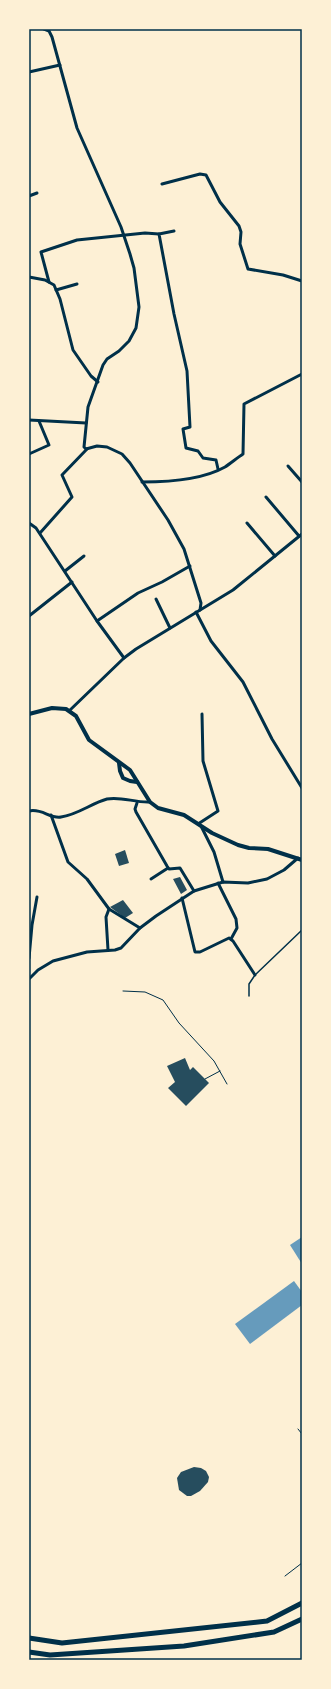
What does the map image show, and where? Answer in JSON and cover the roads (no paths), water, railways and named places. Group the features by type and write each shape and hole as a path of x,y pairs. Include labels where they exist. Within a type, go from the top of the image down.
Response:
{"highway":[{"path":"29,1638 62,1643 267,1621 302,1603"},
{"path":"29,1652 50,1655 184,1646 274,1632 302,1619"}],"street":[{"path":"44,29 49,30 52,37 77,128 124,236 134,268 138,307 136,328 129,341 119,351 104,362 98,382 89,400 84,447 87,448"},
{"path":"29,72 60,64"},
{"path":"162,184 200,174 206,175 220,202 239,226 241,232 240,244 248,269 283,275 302,281"},
{"path":"29,196 37,193"},
{"path":"49,282 40,252 77,240 145,233 159,234 174,230"},
{"path":"159,234 188,380 190,427 183,429 186,448 198,451 203,458 216,460 218,470"},
{"path":"29,277 45,280 54,285 62,306 73,350 91,376 98,382"},
{"path":"56,290 77,284"},
{"path":"142,482 167,482 192,478 224,467 243,454 244,404 302,374"},
{"path":"29,420 86,423"},
{"path":"29,454 49,445 38,421"},
{"path":"40,533 72,497 62,475 87,448 102,446 117,451 126,458 179,539 190,566 192,580 200,603 198,611 211,641 243,682 272,738 302,788"},
{"path":"288,466 302,482"},
{"path":"69,711 124,658 233,590 300,535 266,497"},
{"path":"29,523 40,533 97,621 124,658"},
{"path":"247,523 275,556"},
{"path":"65,571 84,556"},
{"path":"97,621 138,593 162,582 190,566"},
{"path":"29,616 72,582"},
{"path":"156,599 170,628"},
{"path":"29,714 52,708 59,708 69,711 76,716 88,740 130,770 150,802 164,810 184,815 224,840 242,847 268,849 300,859"},
{"path":"200,825 217,814 218,809 203,761 202,714"},
{"path":"119,763 120,771 124,778 137,782"},
{"path":"29,811 39,810 56,817 65,816 109,799 119,799 137,803 150,802"},
{"path":"137,803 135,809 136,812 168,868"},
{"path":"51,815 68,862 87,879 109,909 140,928"},
{"path":"200,825 214,852 223,882"},
{"path":"29,979 38,970 53,961 87,952 121,948 140,928 194,891 223,882 248,883 267,879 300,859"},
{"path":"151,879 168,868 181,869 194,891"},
{"path":"182,898 195,952 198,953 231,939 237,928 236,919 218,883"},
{"path":"29,958 32,925 37,897"},
{"path":"108,950 106,917 109,909"},
{"path":"231,939 255,975"}],"lane":[{"path":"248,996 249,984 255,975 302,930"}],"water":[{"path":"302,1237 302,1264 290,1245"},
{"path":"294,1281 302,1292 302,1305 250,1344 235,1324"}]}
